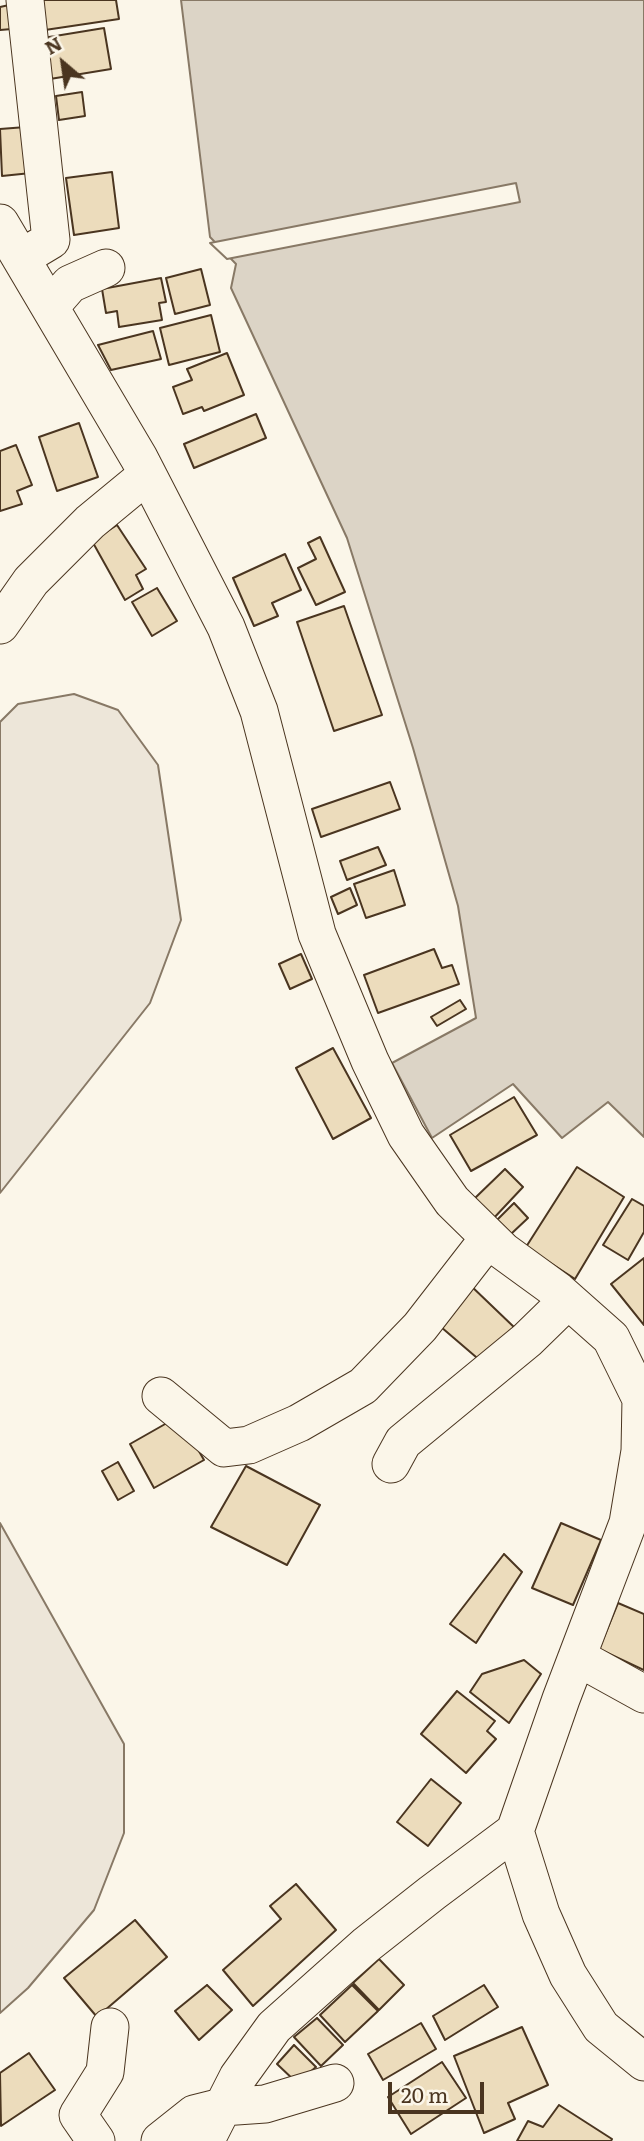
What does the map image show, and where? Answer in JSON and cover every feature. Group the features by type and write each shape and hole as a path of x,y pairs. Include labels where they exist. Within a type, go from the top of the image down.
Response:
{"street":[{"path":"21,258 51,240 26,0"},
{"path":"0,223 148,475 226,627 259,711 317,934 370,1061 406,1135 452,1200 489,1238 568,1300 611,1338 640,1399 640,1485 515,1831 366,1945 274,2027 238,2077 215,2130"},
{"path":"50,307 70,284 106,268"},
{"path":"0,625 31,581 90,523 148,475"},
{"path":"161,1396 224,1448 249,1446 299,1423 363,1386 420,1327 489,1238"},
{"path":"391,1464 403,1442 527,1340 568,1300"},
{"path":"577,1657 644,1694"},
{"path":"515,1831 541,1914 568,1975 601,2027 644,2062"},
{"path":"96,2141 78,2115 104,2072 110,2027"},
{"path":"215,2130 265,2104 335,2083"},
{"path":"160,2141 194,2114 215,2130"}],"shaded area":[{"path":"181,0 644,0 644,1137 608,1102 562,1138 513,1084 432,1138 392,1063 476,1018 458,906 413,748 347,538 231,288 236,264 210,237"},
{"path":"74,694 118,710 158,765 181,920 150,1003 0,1193 0,722 18,704"},
{"path":"0,1523 124,1744 124,1833 94,1910 28,1988 0,2013"}],"pier":[{"path":"516,183 520,202 227,259 210,243"}],"building":[{"path":"41,0 116,0 119,19 45,30"},
{"path":"9,5 12,29 0,30 0,7"},
{"path":"104,28 111,69 50,79 43,38"},
{"path":"82,92 85,116 59,120 56,96"},
{"path":"26,127 31,173 2,176 0,129"},
{"path":"112,172 119,228 74,235 66,178"},
{"path":"201,269 210,305 175,314 166,278"},
{"path":"161,278 166,302 159,303 162,320 119,327 117,311 106,313 102,289"},
{"path":"211,315 220,352 169,365 160,328"},
{"path":"153,331 161,359 111,370 98,345"},
{"path":"227,353 244,395 204,411 202,407 183,414 173,387 192,380 187,369"},
{"path":"256,414 266,438 194,468 184,444"},
{"path":"79,423 98,477 57,491 39,437"},
{"path":"16,445 32,485 17,491 22,504 0,511 0,451"},
{"path":"117,525 146,569 136,575 143,589 125,600 92,541"},
{"path":"320,537 345,592 316,605 298,568 316,559 308,543"},
{"path":"285,554 301,590 272,603 278,616 254,626 233,578"},
{"path":"157,588 177,621 152,636 132,602"},
{"path":"344,606 382,715 334,731 297,622"},
{"path":"390,782 400,809 321,837 312,809"},
{"path":"378,847 386,865 347,880 340,861"},
{"path":"394,870 405,905 366,918 354,884"},
{"path":"350,888 357,905 338,914 331,897"},
{"path":"434,949 442,968 452,965 459,984 378,1013 364,975"},
{"path":"301,954 312,979 290,989 279,964"},
{"path":"460,1000 466,1009 437,1026 431,1017"},
{"path":"333,1048 371,1118 333,1139 296,1068"},
{"path":"514,1097 537,1135 471,1171 450,1135"},
{"path":"577,1167 624,1197 575,1279 526,1247"},
{"path":"505,1169 523,1187 492,1220 474,1199"},
{"path":"632,1199 644,1206 644,1232 628,1260 603,1245"},
{"path":"514,1203 528,1218 511,1234 497,1220"},
{"path":"644,1258 644,1325 611,1284"},
{"path":"468,1283 516,1329 483,1363 441,1327"},
{"path":"174,1419 184,1425 204,1460 154,1488 130,1444"},
{"path":"118,1462 134,1491 118,1500 102,1471"},
{"path":"246,1466 320,1505 287,1565 211,1527"},
{"path":"561,1523 601,1540 573,1605 532,1588"},
{"path":"504,1554 522,1572 476,1643 450,1624"},
{"path":"618,1603 644,1614 644,1670 599,1649"},
{"path":"524,1660 541,1674 509,1723 470,1692 482,1674"},
{"path":"457,1691 495,1721 487,1731 496,1739 466,1773 421,1734"},
{"path":"431,1779 461,1803 428,1846 397,1822"},
{"path":"296,1884 336,1930 253,2006 223,1970 281,1919 270,1906"},
{"path":"135,1920 167,1957 97,2017 64,1978"},
{"path":"379,1959 404,1985 379,2010 353,1983"},
{"path":"207,1985 232,2010 199,2040 175,2011"},
{"path":"352,1985 378,2011 345,2042 320,2015"},
{"path":"484,1985 498,2007 445,2040 433,2016"},
{"path":"317,2018 343,2045 321,2066 294,2037"},
{"path":"421,2023 436,2049 383,2080 368,2054"},
{"path":"522,2027 548,2085 508,2103 515,2119 484,2133 454,2056"},
{"path":"294,2045 316,2067 297,2083 277,2064"},
{"path":"29,2053 55,2090 1,2126 0,2073"},
{"path":"442,2062 466,2098 411,2134 388,2097"},
{"path":"559,2105 612,2139 611,2141 517,2141 528,2121 543,2127"}]}
